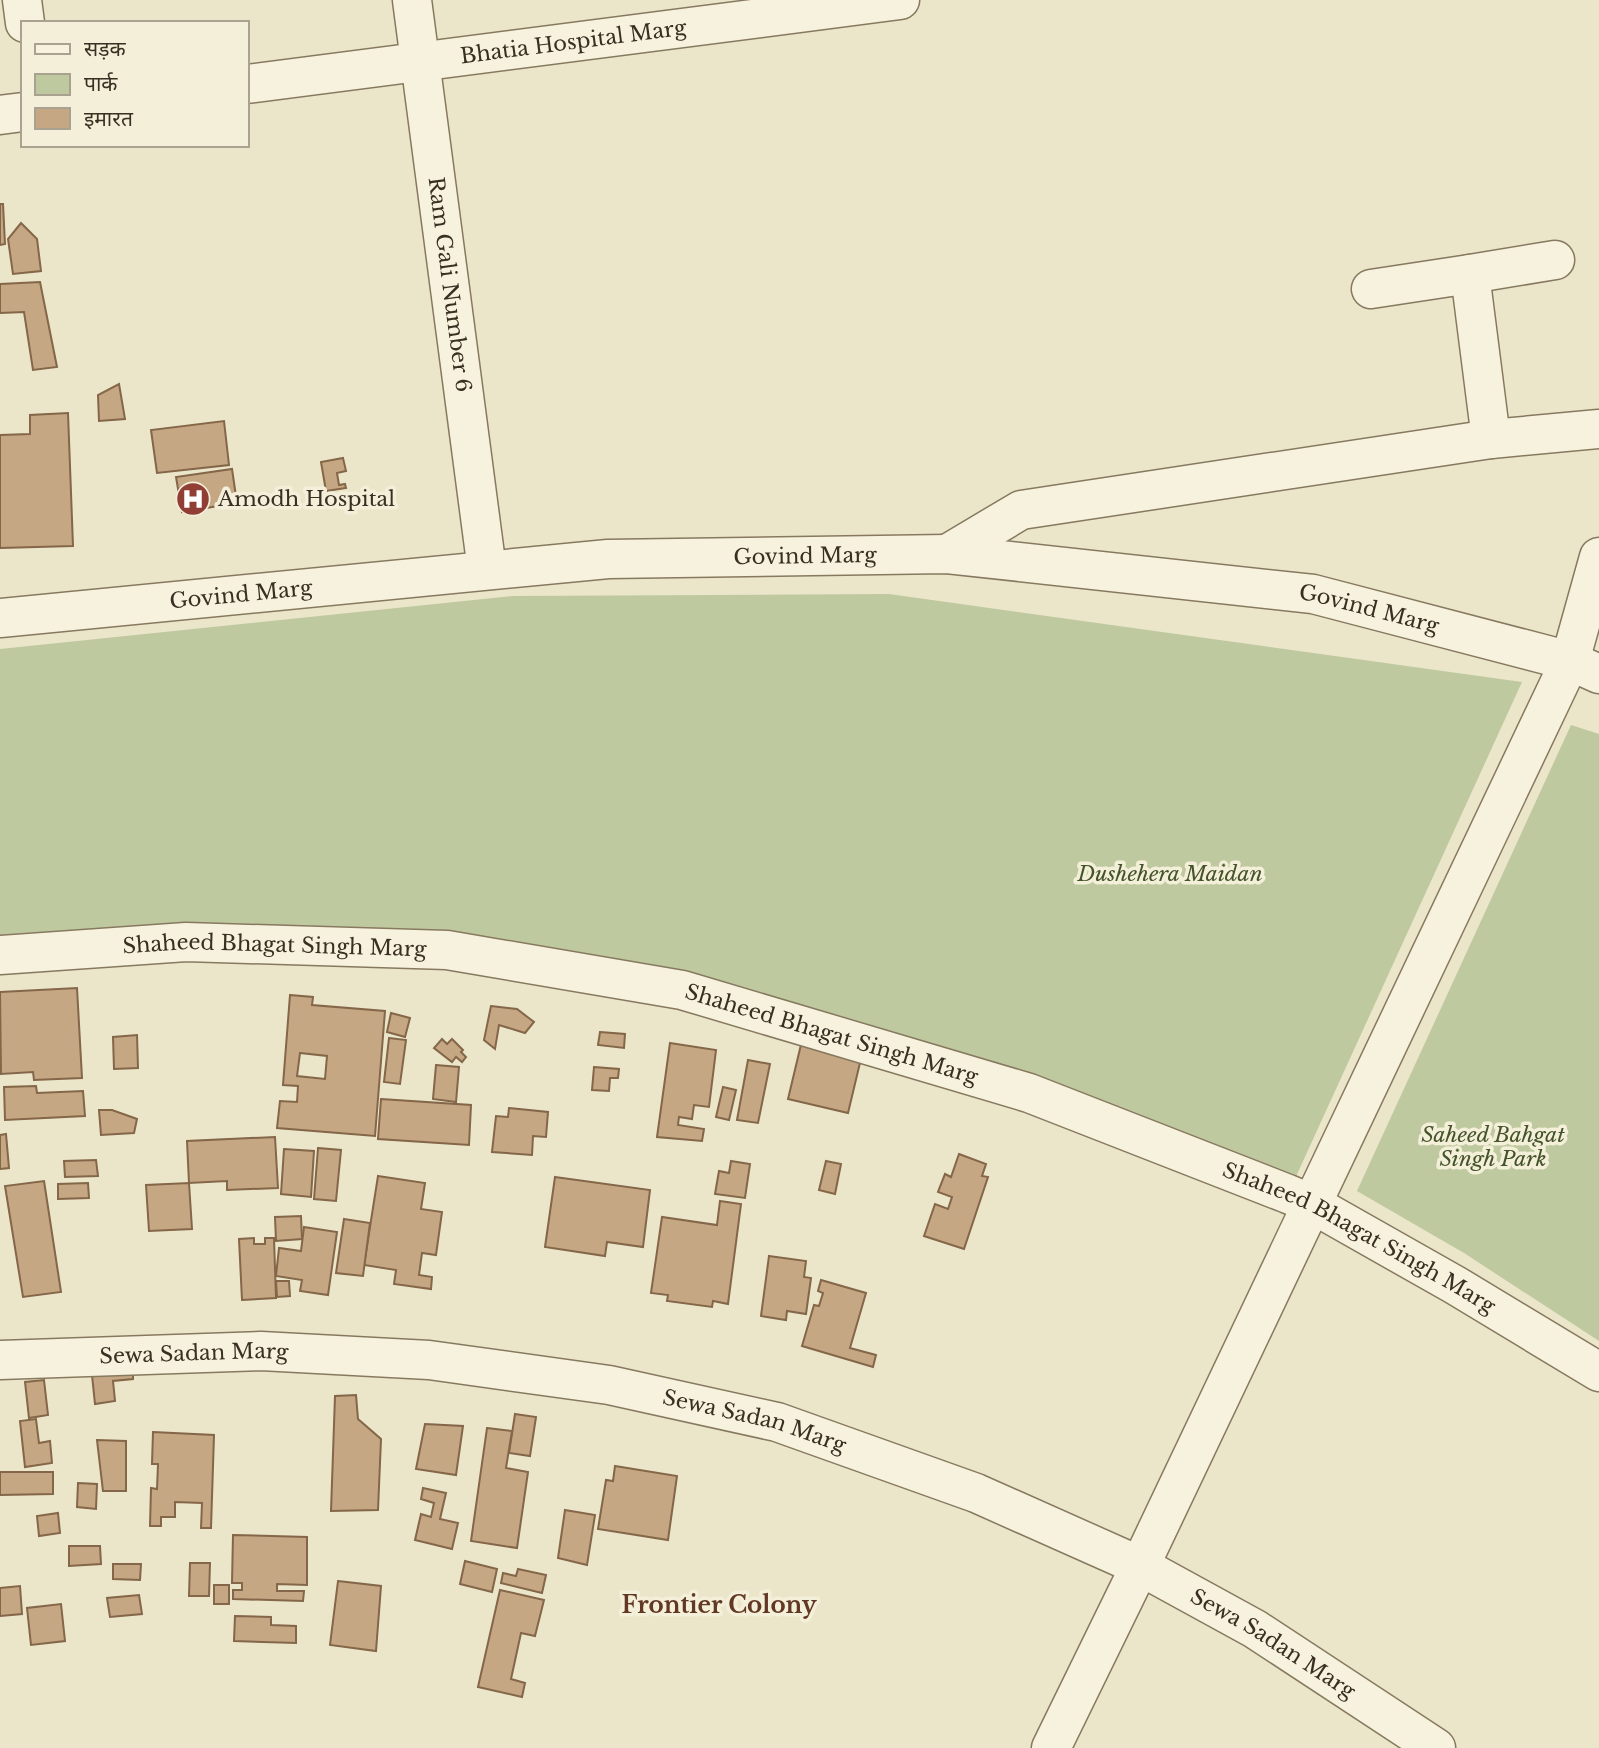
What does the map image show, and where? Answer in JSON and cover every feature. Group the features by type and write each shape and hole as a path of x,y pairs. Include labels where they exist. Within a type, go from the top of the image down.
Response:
{"street":[{"path":"22,0 25,21"},
{"name":"Ram Gali Number 6","path":"412,0 487,570"},
{"name":"Bhatia Hospital Marg","path":"248,84 827,5 900,0"},
{"path":"0,115 21,112"},
{"path":"1371,289 1555,260"},
{"path":"1470,274 1491,439"},
{"path":"947,554 1021,510 1491,439 1599,429"},
{"name":"Govind Marg","path":"0,618 608,559 947,554 1313,594 1584,667"},
{"path":"1051,1748 1312,1204 1584,667 1599,557"},
{"name":"Shaheed Bhagat Singh Marg","path":"0,955 186,942 447,950 682,990 1029,1093 1312,1204 1455,1285 1599,1372"},
{"name":"Sewa Sadan Marg","path":"0,1360 261,1351 429,1360 609,1385 777,1422 976,1493 1140,1566 1255,1629 1436,1748"}],"green space":[{"name":"Dushehera Maidan","path":"889,594 1522,682 1288,1194 1037,1075 671,970 0,941 0,649 513,596"},
{"name":"Saheed Bahgat Singh Park","path":"1571,725 1599,734 1599,1341 1464,1253 1357,1191"}],"building":[{"path":"0,204 3,204 5,244 0,245"},
{"path":"21,223 37,239 41,271 13,274 8,239"},
{"path":"40,282 57,367 33,370 24,312 0,313 0,284"},
{"path":"119,384 125,419 99,421 98,395"},
{"path":"68,413 73,546 0,548 0,435 30,434 30,415"},
{"path":"224,421 229,465 157,473 151,430"},
{"path":"343,458 346,471 337,473 339,485 345,484 346,488 326,491 321,462"},
{"path":"232,469 237,503 182,512 176,477"},
{"path":"77,988 82,1078 34,1080 33,1072 1,1074 0,992"},
{"path":"290,995 313,997 312,1005 385,1011 375,1136 277,1128 280,1101 297,1102 298,1086 283,1085","holes":["300,1053 327,1056 325,1079 297,1076"]},
{"path":"491,1006 517,1009 534,1022 525,1033 499,1025 495,1049 484,1040"},
{"path":"391,1013 410,1018 405,1037 387,1032"},
{"path":"600,1032 625,1034 624,1048 598,1045"},
{"path":"804,1032 864,1046 848,1113 788,1099"},
{"path":"137,1035 138,1068 114,1069 113,1037"},
{"path":"389,1038 406,1040 400,1084 384,1082"},
{"path":"442,1039 447,1044 452,1039 463,1050 461,1052 466,1057 462,1062 456,1057 452,1062 434,1048"},
{"path":"670,1043 716,1050 709,1107 694,1105 692,1119 679,1117 678,1125 704,1129 702,1141 657,1137"},
{"path":"748,1060 770,1064 758,1123 737,1120"},
{"path":"436,1065 459,1067 456,1102 433,1099"},
{"path":"594,1067 619,1069 618,1078 610,1078 609,1091 592,1090"},
{"path":"36,1086 37,1093 83,1091 85,1116 5,1120 4,1087"},
{"path":"723,1087 736,1090 729,1120 716,1117"},
{"path":"381,1099 471,1105 469,1145 378,1139"},
{"path":"509,1108 548,1112 546,1137 533,1136 532,1155 492,1152 496,1116 508,1117"},
{"path":"99,1110 112,1110 137,1119 134,1133 101,1135"},
{"path":"6,1134 9,1168 0,1169 0,1135"},
{"path":"275,1137 278,1188 227,1190 227,1181 189,1183 187,1141"},
{"path":"318,1148 341,1150 336,1201 314,1199"},
{"path":"284,1149 314,1151 311,1197 281,1194"},
{"path":"959,1154 986,1164 982,1176 988,1177 964,1249 924,1236 935,1204 948,1209 952,1197 938,1192 945,1174 951,1177"},
{"path":"96,1160 98,1176 65,1177 64,1161"},
{"path":"731,1161 750,1164 745,1198 715,1194 719,1171 729,1173"},
{"path":"826,1161 841,1164 835,1194 819,1190"},
{"path":"378,1176 425,1183 421,1209 442,1212 436,1255 422,1253 419,1275 432,1277 431,1289 394,1284 396,1270 364,1265"},
{"path":"555,1177 650,1190 643,1247 607,1242 605,1256 545,1247"},
{"path":"44,1181 61,1292 23,1297 5,1186"},
{"path":"88,1183 89,1198 58,1199 58,1184"},
{"path":"189,1183 192,1229 149,1231 146,1185"},
{"path":"720,1201 741,1204 728,1304 713,1301 712,1307 667,1301 668,1295 651,1293 662,1217 717,1225"},
{"path":"301,1216 302,1239 276,1241 275,1217"},
{"path":"344,1219 370,1223 363,1276 336,1273"},
{"path":"304,1227 337,1232 328,1295 300,1291 302,1280 276,1276 279,1248 301,1251"},
{"path":"254,1238 254,1244 265,1244 265,1238 274,1238 276,1298 242,1300 239,1239"},
{"path":"769,1256 806,1261 804,1277 811,1278 806,1314 787,1311 786,1320 761,1316"},
{"path":"821,1280 866,1293 850,1348 876,1355 873,1367 802,1346 814,1305 819,1306 823,1293 818,1291"},
{"path":"276,1281 289,1281 290,1296 277,1297"},
{"path":"133,1370 133,1379 113,1381 115,1401 95,1404 92,1375"},
{"path":"44,1380 48,1415 29,1418 25,1382"},
{"path":"356,1395 358,1419 381,1439 378,1510 331,1511 335,1396"},
{"path":"515,1414 536,1417 530,1456 509,1453"},
{"path":"36,1419 39,1443 50,1441 52,1463 25,1467 20,1421"},
{"path":"425,1424 463,1426 456,1475 416,1469"},
{"path":"487,1428 512,1431 506,1468 528,1472 517,1548 471,1541"},
{"path":"153,1432 214,1435 211,1528 201,1528 202,1503 175,1502 175,1517 161,1517 161,1526 150,1526 151,1488 157,1489 158,1464 152,1464"},
{"path":"97,1440 126,1441 126,1491 103,1491"},
{"path":"615,1466 677,1476 668,1540 598,1529 606,1480 613,1481"},
{"path":"0,1472 53,1472 53,1494 0,1495"},
{"path":"78,1483 97,1484 96,1509 77,1507"},
{"path":"423,1488 446,1493 440,1519 458,1523 452,1549 415,1540 421,1514 431,1517 434,1503 421,1499"},
{"path":"565,1510 595,1515 587,1565 558,1558"},
{"path":"58,1513 60,1533 39,1536 37,1516"},
{"path":"233,1535 307,1537 307,1585 277,1584 277,1591 304,1591 303,1601 233,1599 233,1590 242,1590 242,1583 232,1583"},
{"path":"69,1546 100,1546 101,1564 69,1566"},
{"path":"465,1561 497,1569 492,1592 460,1584"},
{"path":"190,1563 210,1563 209,1596 189,1596"},
{"path":"113,1564 141,1564 140,1580 113,1579"},
{"path":"518,1569 546,1575 542,1593 501,1583 503,1573 516,1576"},
{"path":"338,1581 381,1586 376,1651 330,1645"},
{"path":"214,1585 229,1585 229,1604 214,1604"},
{"path":"20,1586 22,1614 0,1616 0,1588"},
{"path":"500,1590 544,1600 535,1636 521,1633 511,1679 525,1683 522,1697 478,1687"},
{"path":"139,1595 142,1614 110,1617 107,1598"},
{"path":"61,1604 65,1641 31,1645 27,1608"},
{"path":"235,1616 271,1617 271,1625 296,1626 296,1643 234,1641"}],"place":[{"name":"Amodh Hospital","path":"193,499"}],"district":[{"name":"Frontier Colony","path":"719,1605"}]}
